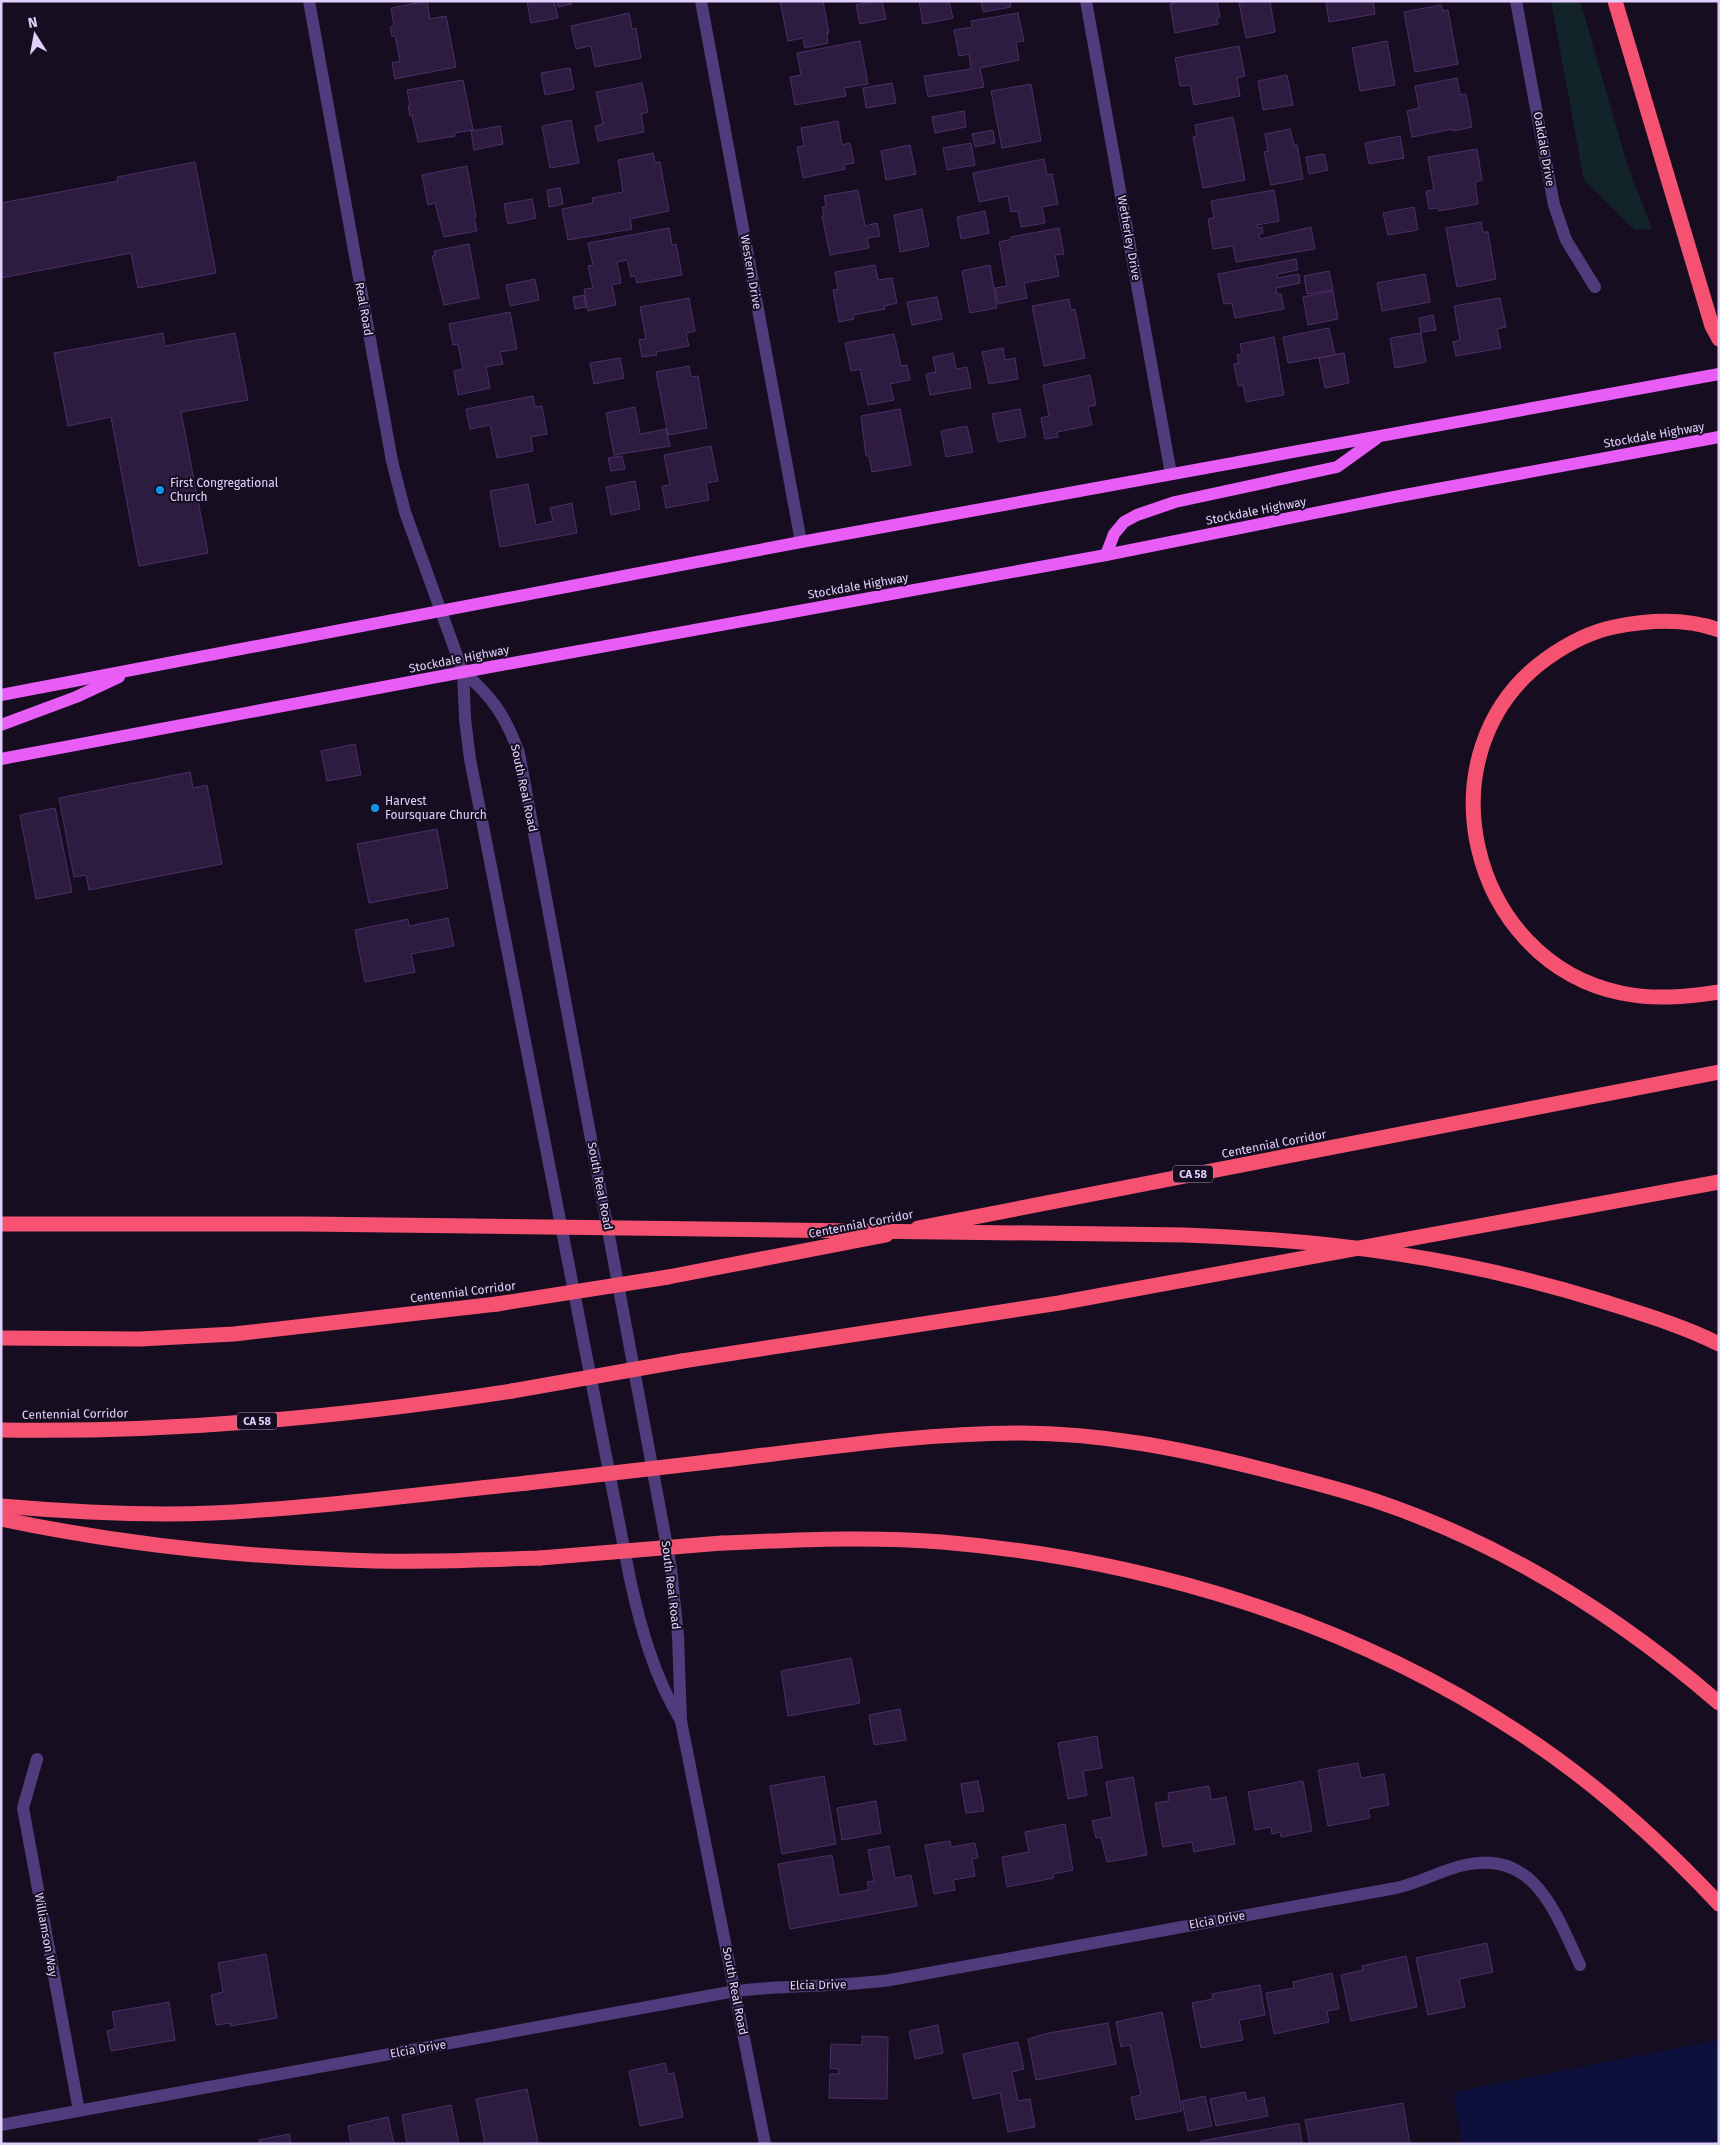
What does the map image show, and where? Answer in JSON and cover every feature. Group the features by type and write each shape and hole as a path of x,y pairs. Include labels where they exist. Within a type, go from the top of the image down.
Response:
{"highway":[{"path":"1615,1 1712,326 1719,339"},
{"path":"1719,630 1687,623 1659,621 1630,624 1604,629 1580,638 1557,651 1535,667 1502,704 1481,748 1475,773 1472,800 1477,846 1489,880 1500,903 1514,924 1549,959 1594,985 1619,993 1645,997 1672,998 1719,992"},
{"name":"Centennial Corridor","path":"1,1338 140,1338 234,1334 497,1304 668,1277 1719,1072"},
{"name":"Centennial Corridor","path":"1,1430 142,1428 238,1423 421,1405 682,1361 1059,1303 1719,1182"},
{"path":"1,1224 306,1224 1185,1234 1263,1237 1417,1256 1503,1273 1568,1290 1643,1314 1719,1344"},
{"path":"1,1506 56,1511 134,1514 211,1513 289,1508 527,1483 910,1438 966,1434 1024,1433 1081,1436 1144,1443 1206,1455 1322,1484 1429,1520 1532,1570 1582,1599 1630,1631 1676,1666 1719,1703"},
{"path":"1,1519 110,1539 191,1549 348,1560 428,1561 540,1558 722,1543 830,1538 941,1542 1014,1549 1158,1578 1293,1619 1356,1643 1417,1672 1519,1732 1567,1766 1654,1839 1719,1904"}],"main road":[{"path":"1,695 802,542 1719,374"},
{"path":"1106,555 1114,534 1124,522 1137,515 1175,502 1337,467 1380,436"},
{"name":"Stockdale Highway","path":"1,759 463,672 1106,555 1394,497 1719,437"},
{"path":"1,725 76,697 137,668"}],"street":[{"name":"Real Road","path":"309,1 392,461 405,512 442,610"},
{"name":"Western Drive","path":"701,1 802,542"},
{"name":"Wetherley Drive","path":"1086,1 1171,474"},
{"name":"Oakdale Drive","path":"1516,1 1554,205 1566,240 1595,287"},
{"name":"South Real Road","path":"442,610 463,672 465,719 470,759 630,1579 651,1660 668,1700 681,1721"},
{"name":"South Real Road","path":"463,672 482,688 498,707 510,729 519,753 671,1568 678,1636 681,1721 765,2144"},
{"name":"Williamson Way","path":"37,1760 23,1808 79,2111"},
{"name":"Elcia Drive","path":"1,2125 735,1991 778,1986 859,1984 890,1980 1396,1888 1464,1865 1483,1862 1505,1865 1524,1873 1538,1886 1553,1907 1580,1965"}],"shaded area":[{"path":"1551,1 1580,1 1627,164 1652,229 1635,230 1584,180"},
{"path":"1719,2040 1719,2144 1462,2144 1453,2092"}],"building":[{"path":"427,1 430,19 446,16 456,67 395,79 392,63 400,61 395,36 392,36 390,27 394,26 391,8"},
{"path":"527,1 554,1 558,18 531,23"},
{"path":"557,1 571,1 572,4 558,7"},
{"path":"780,1 823,1 829,33 827,33 828,43 805,48 803,38 788,41"},
{"path":"882,1 886,19 860,24 856,5"},
{"path":"919,1 949,1 953,18 923,24"},
{"path":"981,1 1010,1 1011,7 983,12"},
{"path":"1175,1 1217,1 1220,17 1217,18 1218,24 1175,33 1170,4 1175,3"},
{"path":"1270,1 1275,32 1246,38 1239,3"},
{"path":"1326,1 1373,1 1375,14 1329,22"},
{"path":"1441,5 1443,11 1448,10 1458,64 1415,72 1404,12"},
{"path":"629,13 632,29 636,28 641,58 595,67 591,46 576,49 571,26"},
{"path":"1018,13 1024,41 1016,42 1019,60 980,68 984,87 928,97 924,76 971,69 969,54 959,56 954,30 972,27 971,21"},
{"path":"860,41 868,84 844,88 846,96 795,105 790,77 801,75 797,53"},
{"path":"1387,41 1395,85 1360,91 1352,48"},
{"path":"1239,46 1245,76 1237,78 1240,96 1194,105 1190,85 1180,86 1175,58"},
{"path":"570,68 574,89 545,95 541,73"},
{"path":"1287,75 1293,105 1263,110 1258,81"},
{"path":"1457,78 1460,95 1466,94 1472,127 1412,137 1407,111 1419,108 1415,86"},
{"path":"463,80 473,130 454,133 455,136 418,142 412,115 410,116 407,90"},
{"path":"642,83 648,112 641,114 644,132 598,141 595,126 603,124 596,92"},
{"path":"892,83 896,103 866,108 863,88"},
{"path":"1031,84 1041,141 1002,148 991,91"},
{"path":"964,111 966,127 935,133 932,117"},
{"path":"1233,117 1245,180 1203,188 1193,137 1197,136 1195,125"},
{"path":"571,120 579,163 550,168 542,126"},
{"path":"838,121 842,145 850,143 854,163 844,165 845,169 803,178 797,147 804,146 801,128"},
{"path":"500,126 503,144 474,150 471,131"},
{"path":"1290,129 1294,145 1297,145 1303,179 1271,185 1264,152 1268,151 1265,134"},
{"path":"993,130 995,143 975,147 972,134"},
{"path":"1400,136 1404,158 1369,164 1365,143"},
{"path":"971,143 975,165 947,170 943,148"},
{"path":"910,145 916,174 886,180 881,151"},
{"path":"1477,149 1482,180 1475,182 1478,204 1439,211 1438,208 1429,209 1426,191 1434,190 1428,157"},
{"path":"653,153 655,163 660,162 669,211 630,219 632,229 568,240 562,209 593,203 592,198 623,192 618,160"},
{"path":"1324,154 1328,170 1309,174 1306,157"},
{"path":"1044,159 1047,175 1052,174 1058,204 1042,207 1045,223 1021,227 1018,211 1011,212 1008,196 979,202 973,173"},
{"path":"195,162 216,273 138,288 131,253 1,278 1,203 118,181 117,177"},
{"path":"467,166 477,231 444,237 435,203 428,205 422,175"},
{"path":"560,188 563,204 549,207 547,190"},
{"path":"858,190 865,226 877,223 880,236 867,238 869,248 830,255 822,216 824,215 822,207 826,207 824,196"},
{"path":"1274,190 1279,221 1257,225 1257,228 1262,227 1263,233 1259,234 1260,239 1311,227 1315,249 1236,262 1233,246 1213,249 1208,219 1214,218 1211,201"},
{"path":"532,199 536,218 508,224 504,204"},
{"path":"1414,207 1418,230 1388,235 1383,213"},
{"path":"922,209 929,246 900,252 894,215"},
{"path":"985,211 989,233 961,239 957,217"},
{"path":"1481,222 1483,232 1488,232 1496,279 1457,287 1446,228"},
{"path":"669,228 672,245 676,244 682,275 637,283 635,276 631,277 627,260 617,262 621,283 612,285 616,305 588,311 584,289 593,288 588,266 593,265 588,243"},
{"path":"1059,228 1064,254 1055,255 1059,276 1024,283 1027,298 998,304 995,288 1007,286 999,242 1012,239 1011,237"},
{"path":"469,244 479,298 444,305 432,256 435,256 434,251"},
{"path":"1296,259 1298,270 1277,274 1278,278 1299,274 1300,283 1276,288 1277,294 1281,294 1284,309 1235,318 1232,303 1224,304 1218,274"},
{"path":"875,265 878,280 892,278 897,303 884,306 885,309 853,315 854,319 839,322 833,290 838,289 835,272"},
{"path":"990,265 997,308 970,313 962,271"},
{"path":"1329,271 1333,290 1307,294 1304,276"},
{"path":"1425,274 1430,302 1382,311 1377,283"},
{"path":"535,279 539,300 510,306 506,285"},
{"path":"1333,291 1338,319 1308,325 1303,297"},
{"path":"584,295 586,307 575,309 573,297"},
{"path":"937,297 942,319 912,325 907,302"},
{"path":"689,298 695,331 686,333 689,346 656,352 657,355 642,357 639,340 646,339 640,307"},
{"path":"1500,298 1506,327 1497,329 1501,348 1456,356 1453,342 1460,340 1454,306"},
{"path":"1069,299 1071,310 1075,309 1085,358 1044,366 1032,306"},
{"path":"510,312 517,349 500,352 503,364 486,367 490,388 458,395 454,371 463,369 458,344 453,345 449,324"},
{"path":"1433,315 1436,330 1421,332 1419,318"},
{"path":"1329,328 1335,355 1288,363 1283,337"},
{"name":"First Congregational Church","path":"163,333 165,346 235,333 248,400 181,412 208,553 139,566 111,417 68,426 54,353"},
{"path":"1421,333 1426,362 1395,368 1390,338"},
{"path":"894,334 901,366 907,365 910,380 890,384 894,400 868,405 860,369 851,371 845,343"},
{"path":"1274,337 1284,395 1246,402 1243,385 1238,386 1234,364 1239,363 1237,355 1242,354 1240,344"},
{"path":"1003,348 1005,360 1015,358 1018,379 989,384 982,352"},
{"path":"953,353 956,369 967,367 971,388 930,395 926,374 936,372 933,357"},
{"path":"1344,353 1349,383 1325,388 1319,358"},
{"path":"620,358 624,378 594,384 590,363"},
{"path":"689,366 691,377 698,376 707,428 668,435 656,372"},
{"path":"1090,375 1096,405 1088,407 1092,425 1057,432 1058,437 1045,439 1041,418 1049,416 1043,385"},
{"path":"533,396 535,407 542,406 547,434 531,437 533,451 497,458 490,425 470,429 466,409"},
{"path":"635,407 640,434 666,429 670,446 614,455 606,413"},
{"path":"900,409 911,465 872,472 869,456 866,456 861,416"},
{"path":"1020,409 1026,437 998,442 992,414"},
{"path":"967,426 973,452 946,457 941,431"},
{"path":"711,446 718,481 706,483 709,500 666,508 662,486 670,485 664,455"},
{"path":"622,456 625,469 611,471 608,458"},
{"path":"635,481 640,509 611,515 606,487"},
{"path":"528,484 536,525 553,521 550,508 572,503 577,533 500,547 490,491"},
{"path":"355,744 361,775 327,781 321,751"},
{"path":"190,772 193,788 207,785 222,864 89,890 86,875 74,877 59,798"},
{"path":"55,808 72,892 36,899 20,815"},
{"path":"437,829 448,888 369,903 357,844"},
{"path":"448,918 454,946 411,954 415,972 365,982 355,930 408,919 409,926"},
{"path":"851,1658 860,1703 788,1716 781,1671"},
{"path":"900,1709 906,1740 874,1745 869,1715"},
{"path":"1097,1736 1102,1768 1083,1771 1087,1795 1068,1799 1058,1743"},
{"path":"1358,1763 1361,1778 1384,1774 1389,1805 1368,1809 1370,1818 1328,1826 1318,1770"},
{"path":"824,1776 836,1844 782,1854 770,1786"},
{"path":"1133,1777 1147,1855 1107,1862 1101,1837 1096,1838 1092,1821 1112,1817 1106,1782"},
{"path":"978,1781 984,1811 966,1813 961,1784"},
{"path":"1303,1781 1312,1831 1281,1837 1280,1832 1272,1834 1271,1827 1255,1830 1248,1792"},
{"path":"1209,1786 1211,1800 1226,1797 1235,1844 1194,1852 1192,1842 1163,1847 1155,1803 1169,1801 1168,1793"},
{"path":"876,1801 881,1833 842,1840 837,1808"},
{"path":"1065,1824 1073,1870 1053,1874 1054,1878 1007,1887 1002,1857 1029,1852 1025,1832"},
{"path":"950,1841 951,1847 975,1843 978,1858 972,1859 975,1876 953,1880 955,1890 934,1894 925,1845"},
{"path":"889,1846 895,1878 911,1875 917,1906 790,1929 778,1864 832,1855 839,1895 869,1890 867,1882 874,1881 868,1850"},
{"path":"1487,1943 1493,1972 1459,1979 1465,2007 1428,2015 1416,1958"},
{"path":"266,1954 277,2018 231,2026 230,2023 216,2025 211,1995 223,1992 218,1963"},
{"path":"1406,1956 1417,2007 1351,2021 1341,1975 1363,1970 1362,1966"},
{"path":"1332,1973 1339,2009 1327,2011 1329,2022 1274,2034 1266,1993 1294,1988 1293,1982"},
{"path":"1260,1985 1265,2015 1239,2020 1243,2040 1201,2048 1192,2003 1213,1999 1212,1994"},
{"path":"169,2002 175,2040 111,2051 107,2031 115,2029 112,2012"},
{"path":"1162,2012 1182,2111 1136,2120 1131,2097 1141,2095 1130,2045 1121,2047 1116,2022"},
{"path":"1108,2023 1116,2064 1036,2080 1028,2039 1049,2033"},
{"path":"938,2025 943,2053 915,2059 909,2031"},
{"path":"862,2036 888,2037 887,2099 829,2098 830,2074 839,2074 839,2069 830,2068 831,2044 862,2045"},
{"path":"1018,2042 1024,2069 1012,2072 1018,2101 1030,2099 1035,2127 1008,2132 1000,2093 973,2099 963,2054"},
{"path":"665,2063 668,2074 674,2073 683,2117 640,2126 629,2071"},
{"path":"527,2089 538,2142 528,2144 485,2144 476,2099"},
{"path":"1245,2092 1247,2101 1264,2097 1268,2116 1216,2126 1210,2099"},
{"path":"1205,2096 1212,2126 1188,2131 1182,2101"},
{"path":"1403,2103 1410,2144 1310,2144 1305,2120"},
{"path":"451,2105 459,2144 407,2144 402,2115"},
{"path":"388,2117 394,2144 351,2144 348,2126"},
{"path":"1299,2123 1302,2144 1201,2144 1201,2141"},
{"path":"289,2134 291,2144 260,2144 259,2140"}],"place":[{"name":"First Congregational Church","path":"160,490"},
{"name":"Harvest Foursquare Church","path":"375,808"}]}
